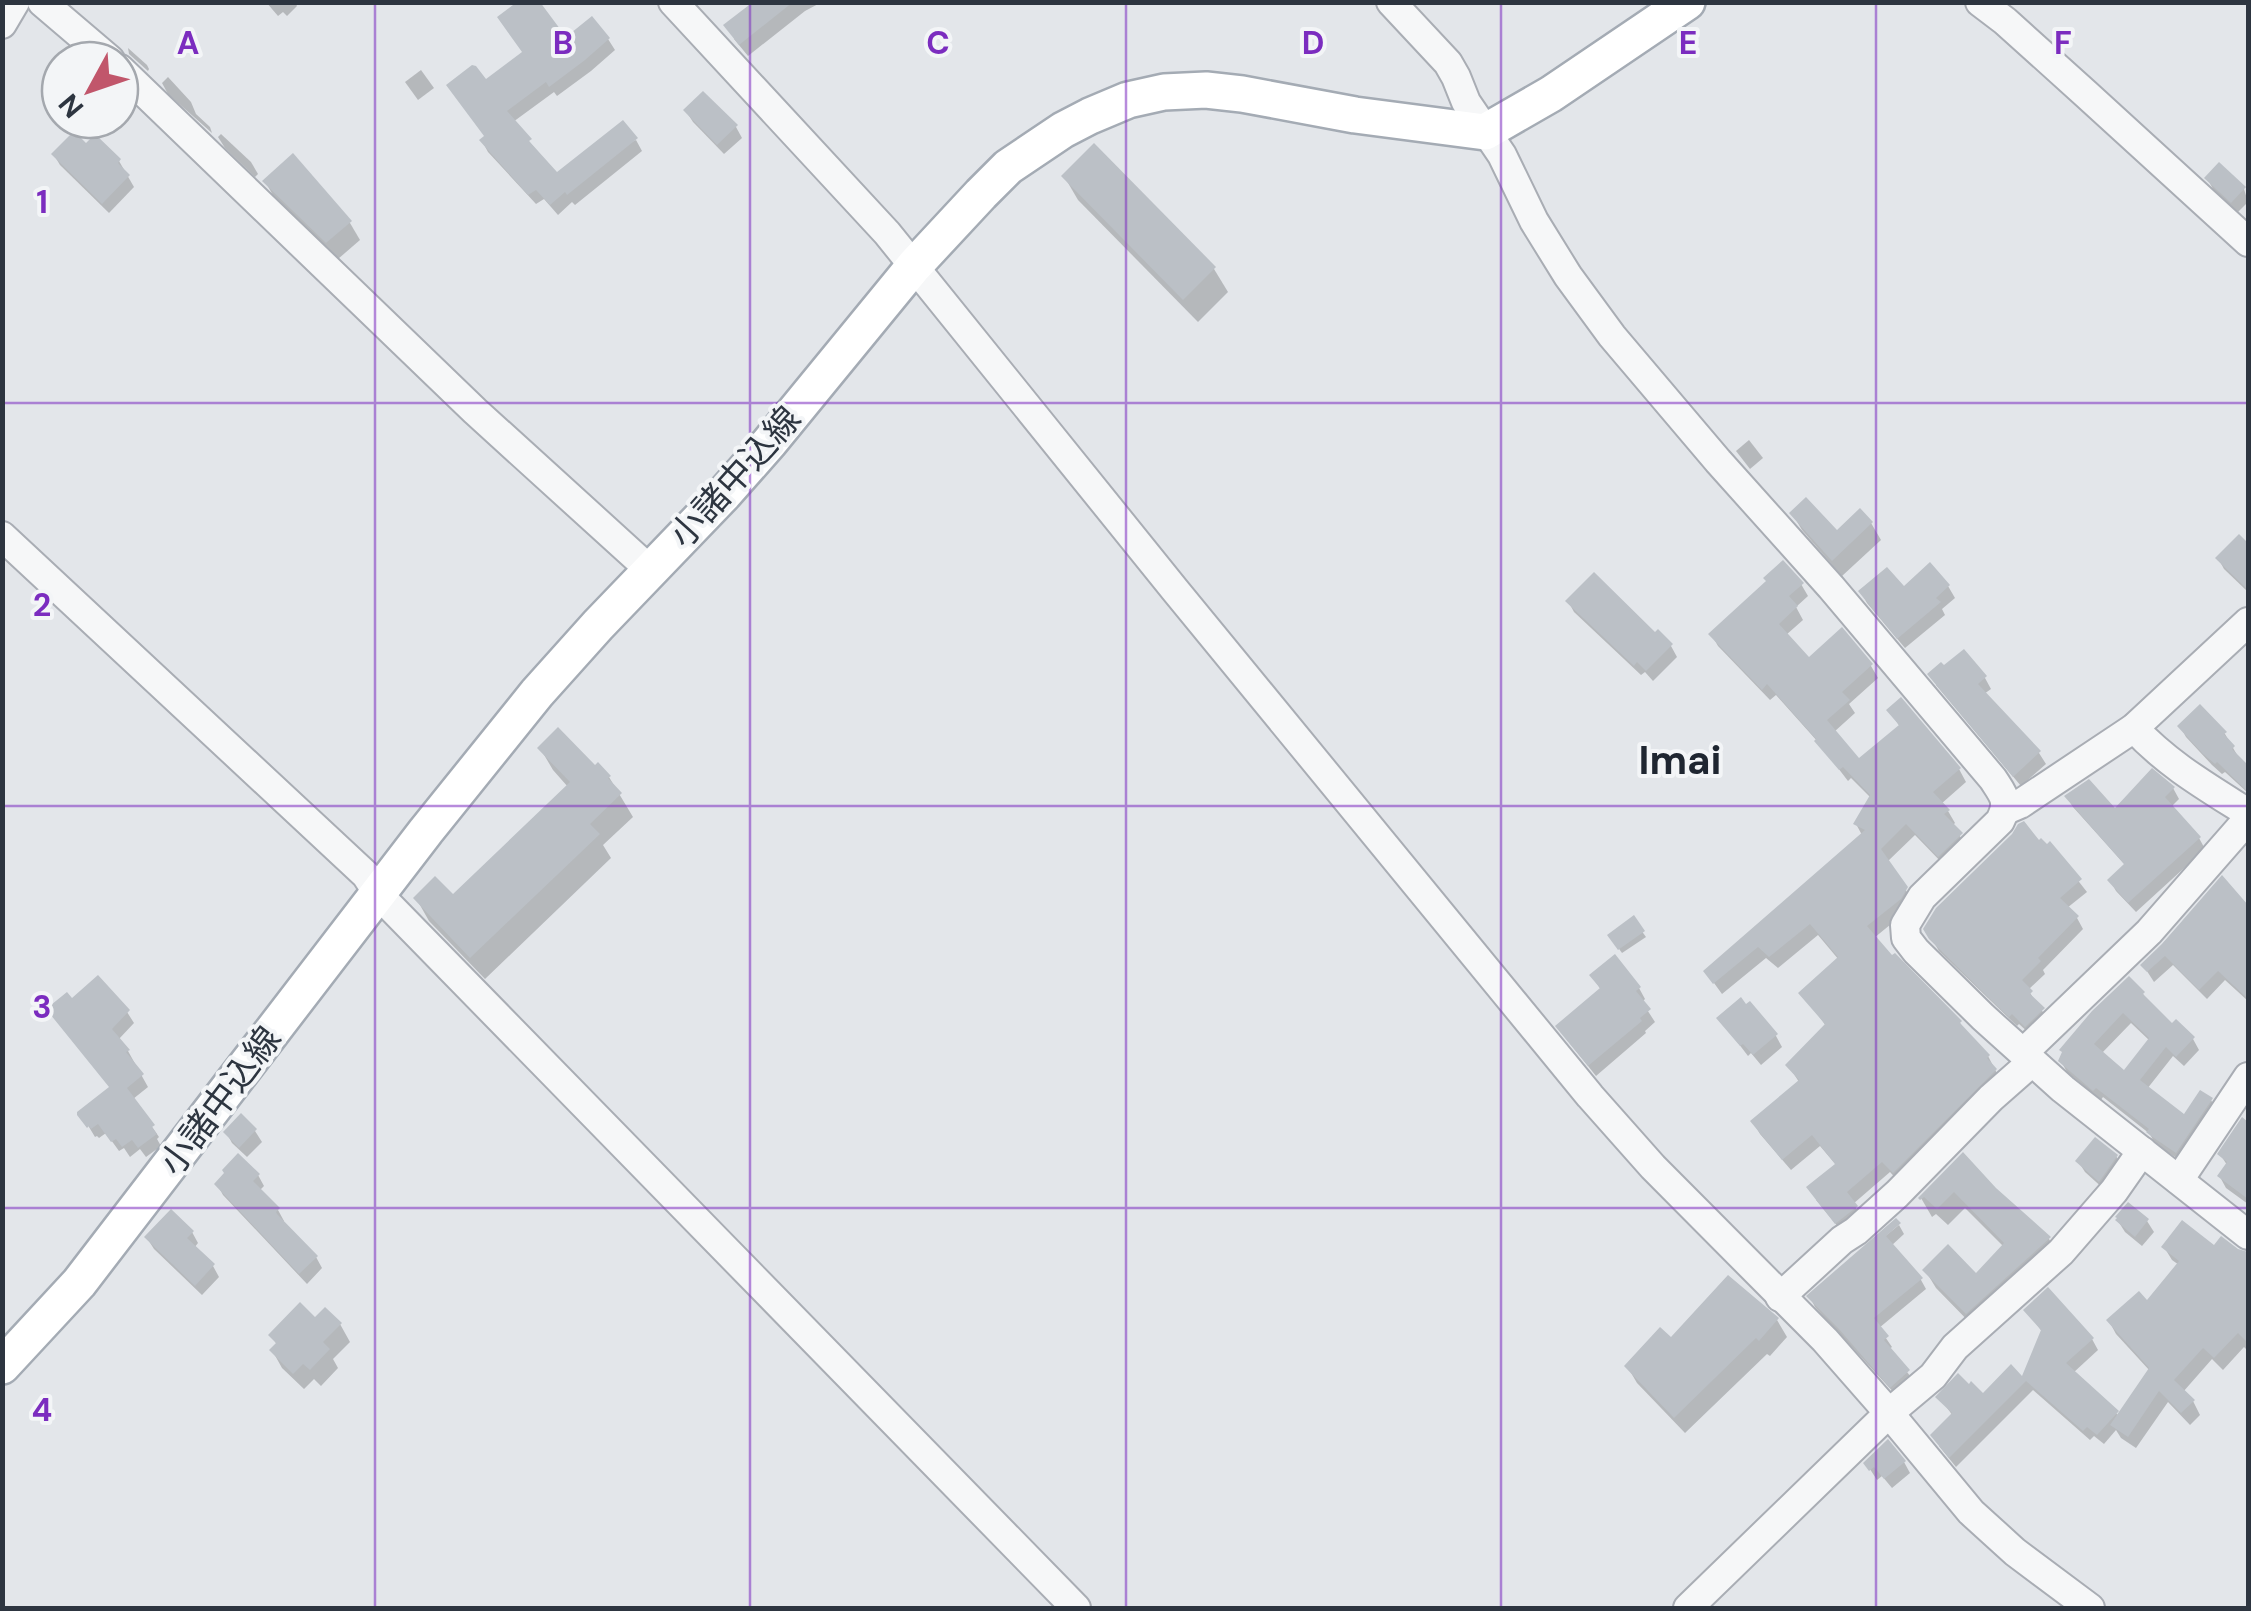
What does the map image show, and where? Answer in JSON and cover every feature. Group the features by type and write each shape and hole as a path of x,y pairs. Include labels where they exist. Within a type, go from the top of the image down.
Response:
{"main road":[{"path":"1486,132 1551,94 1687,2"},
{"name":"小諸中込線","path":"2,1366 79,1283 426,831 537,693 724,494 914,266 1008,167 1062,130 1128,100 1164,92 1206,90 1486,132"}],"street":[{"path":"2,24 16,2"},
{"path":"42,2 87,40"},
{"path":"673,2 888,233 1151,560 1653,1168 1825,1340 1971,1512 2015,1552 2090,1608"},
{"path":"1391,2 1448,63 1466,102 1502,155 1534,221 1612,336 1831,586 2005,797 2006,810 1987,836 1922,897 1905,925 1906,938 1983,1017 2063,1090 2248,1235"},
{"path":"1980,2 2248,242"},
{"path":"140,88 475,412 650,570"},
{"path":"2,536 366,875 378,895 1076,1608"},
{"path":"2006,810 2134,728 2248,622"},
{"path":"1780,1297 1897,1194 1991,1098 2149,932 2248,816 2177,768 2134,728"},
{"path":"2179,1180 2248,1077"},
{"path":"1688,1608 1889,1413 1933,1376 1956,1347 2060,1252 2114,1191 2142,1151"}],"building":[{"path":"517,2 540,2 566,37 592,16 610,38 549,87 546,82 507,111 532,139 529,141 557,172 623,120 638,138 550,205 536,190 528,195 479,140 484,136 446,85 472,65 486,79 522,52 497,17"},
{"path":"753,2 793,2 739,45 723,25"},
{"path":"703,91 738,125 717,145 683,110"},
{"path":"65,140 101,140 121,159 118,163 130,175 102,204 51,154"},
{"path":"1094,143 1216,267 1183,300 1061,176"},
{"path":"293,153 352,221 326,243 262,181"},
{"path":"2219,162 2246,187 2231,203 2204,178"},
{"path":"1806,497 1837,530 1860,508 1873,522 1832,561 1789,513"},
{"path":"2239,534 2248,543 2248,590 2215,558"},
{"path":"1783,560 1804,583 1789,596 1798,606 1779,624 1809,657 1842,627 1873,664 1842,692 1850,700 1827,720 1859,758 1899,725 1886,710 1901,697 1961,768 1933,792 1950,810 1944,814 1963,833 1938,857 1906,824 1881,849 1908,887 1901,899 1867,926 1962,1021 1997,1069 1893,1173 1882,1162 1847,1192 1858,1206 1835,1224 1806,1187 1835,1164 1812,1135 1782,1160 1750,1121 1799,1080 1785,1065 1825,1024 1798,993 1838,957 1810,924 1769,957 1758,947 1713,984 1703,971 1865,830 1853,824 1870,795 1843,767 1839,770 1767,684 1762,690 1708,634 1766,581 1763,578"},
{"path":"1930,562 1950,585 1936,598 1941,602 1897,639 1858,591 1887,567 1904,586"},
{"path":"1594,572 1655,632 1658,629 1673,644 1646,671 1637,662 1634,666 1565,601"},
{"path":"1964,649 1987,676 1978,684 2041,751 2013,777 1927,674"},
{"path":"2200,704 2227,732 2224,734 2235,746 2232,749 2248,765 2248,792 2177,726"},
{"path":"558,727 595,765 598,762 622,793 590,824 600,834 470,958 413,898 435,876 453,894 570,782 537,748"},
{"path":"2152,768 2175,787 2165,797 2201,837 2128,903 2107,880 2124,864 2064,796 2089,779 2115,808"},
{"path":"2024,821 2039,840 2047,844 2050,841 2082,879 2060,898 2079,916 2022,980 2045,1008 2025,1027 1997,1006 1923,929 1936,908"},
{"path":"2222,875 2248,905 2248,999 2218,971 2199,990 2165,956 2147,972 2140,965"},
{"path":"1634,915 1645,931 1618,950 1607,935"},
{"path":"1615,954 1641,987 1636,991 1651,1009 1588,1066 1555,1026 1600,988 1589,975"},
{"path":"98,975 130,1010 112,1029 144,1074 127,1088 155,1125 152,1127 157,1134 138,1148 132,1140 122,1147 116,1139 111,1142 98,1124 87,1128 77,1115 109,1087 46,1009 67,992 72,998"},
{"path":"2129,976 2172,1023 2176,1019 2195,1037 2176,1057 2166,1047 2140,1080 2184,1114 2200,1090 2213,1098 2176,1153 2058,1061 2062,1052 2059,1050","holes":["2123,1013 2149,1038 2124,1070 2094,1044"]},
{"path":"1741,997 1746,1004 1750,1001 1778,1034 1753,1055 1716,1018"},
{"path":"241,1113 257,1129 239,1148 223,1132"},
{"path":"2242,1117 2248,1122 2248,1199 2217,1176 2227,1162 2217,1154"},
{"path":"2095,1137 2118,1155 2099,1182 2075,1161"},
{"path":"1963,1152 2051,1237 1966,1314 1922,1270 1948,1244 1976,1273 2004,1243 1954,1192 1937,1209 1924,1197 1918,1198"},
{"path":"238,1153 260,1174 253,1181 280,1208 277,1214 318,1256 299,1274 214,1184"},
{"path":"2128,1202 2149,1219 2135,1237 2115,1220"},
{"path":"171,1209 194,1231 187,1238 215,1264 195,1286 144,1237"},
{"path":"1896,1218 1901,1223 1886,1236 1923,1278 1874,1318 1889,1336 1884,1340 1910,1370 1890,1388 1806,1296"},
{"path":"2182,1220 2214,1245 2221,1236 2248,1252 2248,1343 2238,1333 2214,1358 2203,1348 2174,1380 2195,1400 2181,1413 2159,1391 2128,1437 2110,1425 2149,1368 2106,1320 2139,1291 2147,1300 2179,1261 2161,1247"},
{"path":"1728,1275 1779,1318 1674,1418 1624,1366 1660,1327 1671,1337"},
{"path":"2048,1287 2094,1338 2066,1363 2119,1411 2097,1435 2087,1427 2083,1431 2026,1381 1949,1458 1930,1435 1952,1413 1935,1397 1958,1373 1983,1393 2011,1364 2022,1376 2041,1330 2023,1310"},
{"path":"300,1302 315,1317 325,1307 342,1323 323,1342 330,1349 310,1370 303,1364 293,1374 269,1350 276,1343 268,1335"},
{"path":"1888,1439 1906,1461 1884,1479 1874,1467 1869,1471 1863,1463"}],"district":[{"name":"Imai","path":"1680,760"}]}
